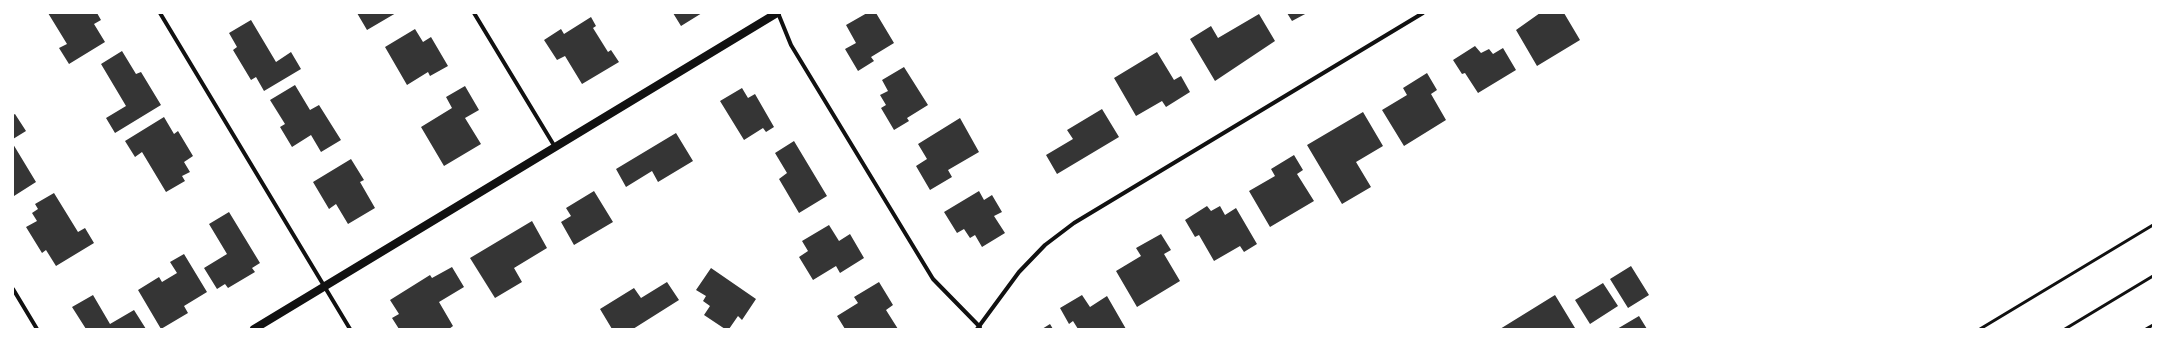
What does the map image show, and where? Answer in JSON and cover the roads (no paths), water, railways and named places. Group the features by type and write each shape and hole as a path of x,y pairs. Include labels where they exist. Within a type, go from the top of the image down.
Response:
{"main road":[{"path":"254,329 778,13"}],"street":[{"path":"160,13 350,329"},
{"path":"474,13 555,148"},
{"path":"778,13 791,45 933,279 978,328 1019,272 1045,245 1074,223 1423,13"},
{"path":"13,289 37,329"}],"lane":[{"path":"1980,329 2153,225"},
{"path":"2065,329 2153,276"},
{"path":"2146,329 2153,325"}]}
